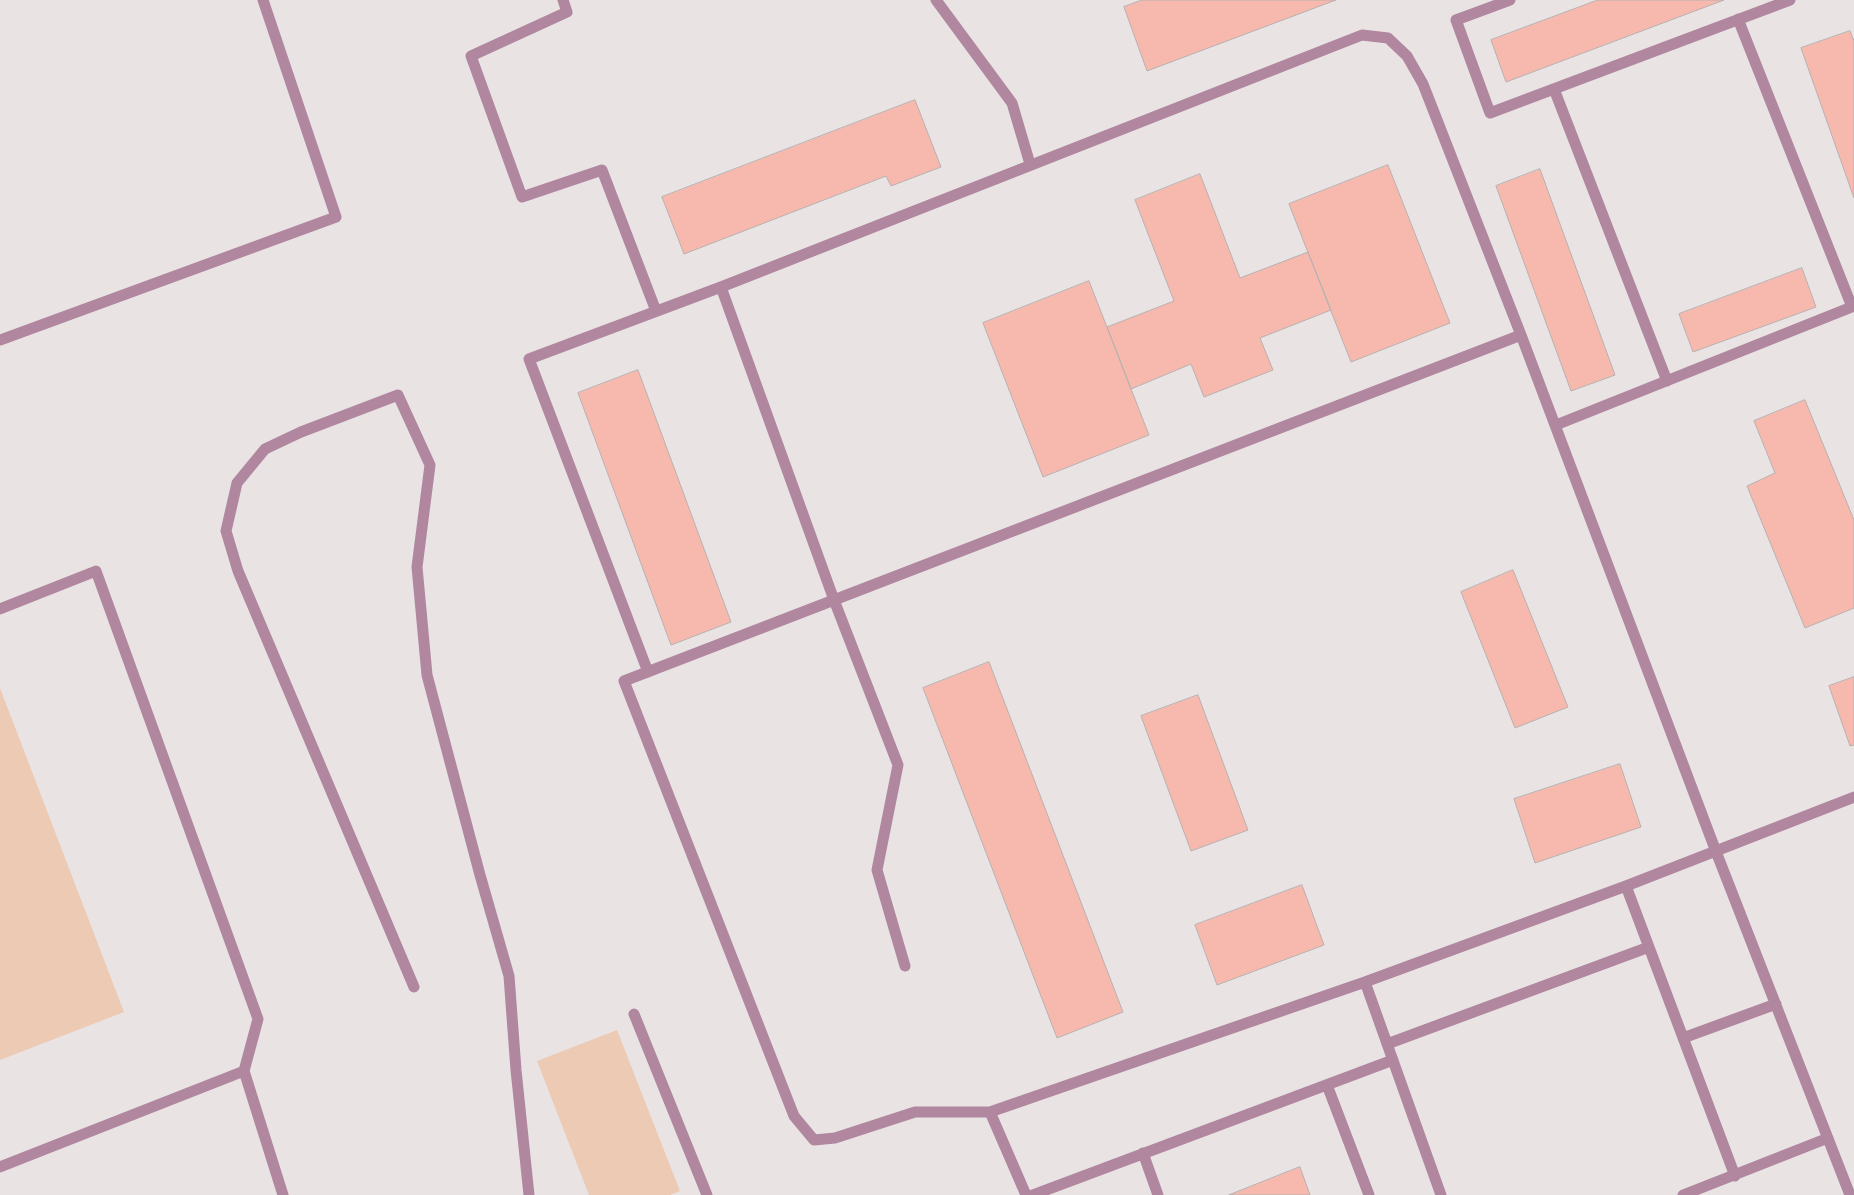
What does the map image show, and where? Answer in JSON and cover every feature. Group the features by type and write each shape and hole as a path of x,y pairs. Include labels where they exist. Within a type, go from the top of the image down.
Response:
{"lane":[{"path":"0,340 336,217 263,0"},
{"path":"563,0 567,12 471,56 522,197 602,170 656,311"},
{"path":"936,0 1012,103 1030,164"},
{"path":"1510,0 1456,20 1490,113 1790,0"},
{"path":"1556,425 1853,307 1738,19"},
{"path":"648,672 529,359 721,287 1362,35 1388,38 1407,56 1423,84 1556,425 1715,850 1850,1195"},
{"path":"1554,89 1667,381"},
{"path":"721,287 834,600 898,766 877,870 905,966"},
{"path":"1521,335 624,681 794,1116 814,1140 835,1138 915,1112 990,1112 1366,982 1626,886 1854,796"},
{"path":"414,987 238,571 226,531 237,483 265,449 301,432 398,394 430,465 417,567 427,675 509,976 516,1070 529,1195"},
{"path":"0,609 96,571 258,1019 244,1071 283,1195"},
{"path":"1626,886 1735,1176"},
{"path":"1387,1044 1650,947"},
{"path":"1366,982 1442,1195"},
{"path":"1684,1038 1776,1004"},
{"path":"634,1014 707,1195"},
{"path":"1033,1195 1393,1060"},
{"path":"0,1167 244,1071"},
{"path":"1327,1085 1369,1195"},
{"path":"990,1112 1026,1195"},
{"path":"1683,1195 1828,1138"},
{"path":"1143,1153 1158,1195"}],"shaded area":[{"path":"0,688 124,1012 0,1060"},
{"path":"617,1030 680,1191 670,1195 589,1195 537,1061"}],"building":[{"path":"1142,0 1336,0 1147,71 1124,7"},
{"path":"1598,0 1724,0 1506,82 1491,40"},
{"path":"1850,31 1854,41 1854,198 1801,48"},
{"path":"915,100 941,167 891,186 886,176 684,254 662,197"},
{"path":"1388,165 1450,323 1351,362 1289,204"},
{"path":"1540,169 1615,375 1571,391 1496,186"},
{"path":"1200,174 1240,278 1308,252 1331,310 1260,338 1273,370 1204,397 1191,364 1131,389 1107,327 1174,301 1135,200"},
{"path":"1802,268 1816,307 1693,352 1679,314"},
{"path":"1089,281 1149,435 1043,477 983,323"},
{"path":"638,370 731,622 671,645 578,393"},
{"path":"1805,400 1854,520 1854,608 1805,628 1747,486 1775,473 1754,421"},
{"path":"1513,570 1568,707 1515,728 1461,592"},
{"path":"989,662 1123,1012 1057,1038 923,688"},
{"path":"1854,677 1854,745 1850,746 1829,686"},
{"path":"1198,695 1248,830 1191,851 1141,716"},
{"path":"1620,764 1641,827 1535,863 1514,799"},
{"path":"1302,885 1324,945 1217,985 1195,925"},
{"path":"1300,1167 1310,1195 1229,1195"}]}
